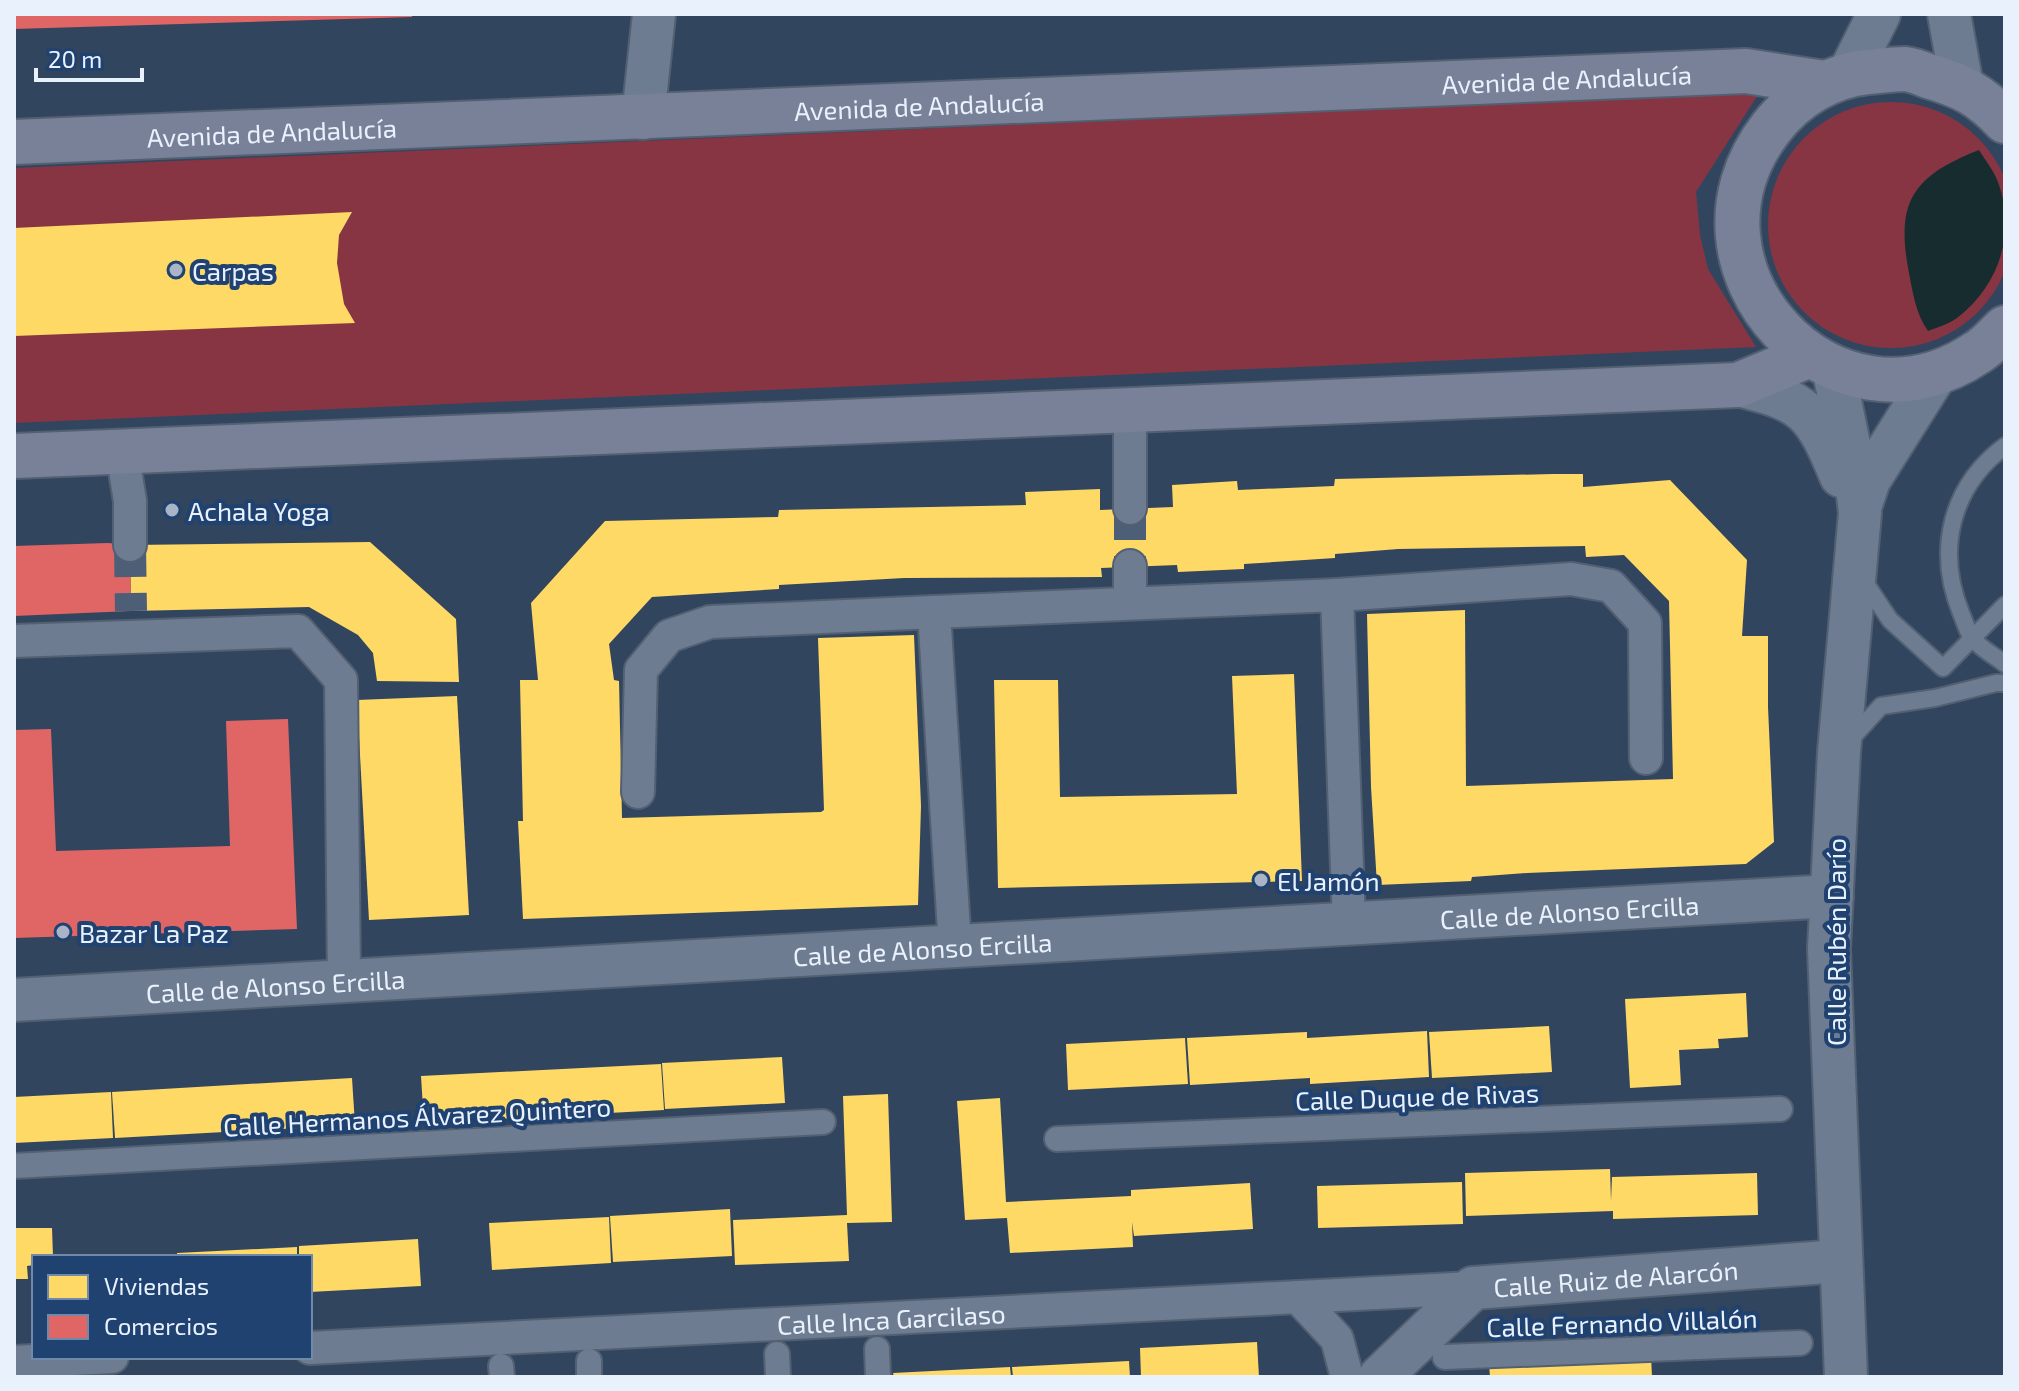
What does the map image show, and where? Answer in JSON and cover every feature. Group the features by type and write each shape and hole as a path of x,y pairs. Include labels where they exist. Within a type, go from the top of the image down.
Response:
{"main road":[{"name":"Avenida de Andalucía","path":"14,142 1746,71 1836,79 1906,69 1990,100"},
{"path":"1836,79 1785,110 1756,148 1740,191 1737,239 1749,284 1774,325 1822,361 1859,375 1885,379 1937,372 1997,344"},
{"path":"14,456 1738,385 1822,361"}],"street":[{"path":"643,118 654,14"},
{"path":"1836,79 1879,14"},
{"path":"1949,14 1990,100"},
{"name":"Calle Rubén Darío","path":"1822,361 1856,479 1860,507 1839,752 1830,958 1846,1377"},
{"name":"Calle Rubén Darío","path":"1860,507 1869,480 1937,372"},
{"path":"1738,385 1785,397 1810,417 1860,507"},
{"path":"1130,410 1130,508"},
{"path":"122,452 130,501 130,545"},
{"path":"1130,566 1130,603"},
{"path":"638,792 641,670 669,636 710,622 1337,595 1571,579 1611,586 1645,623 1646,758"},
{"path":"1337,595 1349,923"},
{"path":"934,612 955,946"},
{"path":"14,641 129,624 298,631 341,680 344,981"},
{"name":"Calle de Alonso Ercilla","path":"14,1000 1832,896"},
{"name":"Calle Duque de Rivas","path":"1057,1139 1780,1109"},
{"name":"Calle Hermanos Álvarez Quintero","path":"14,1166 823,1122"},
{"name":"Calle Ruiz de Alarcón","path":"1380,1377 1473,1288 1841,1261"},
{"name":"Calle Inca Garcilaso","path":"312,1348 1473,1288"},
{"path":"1298,1297 1337,1339 1347,1377"},
{"name":"Calle Fernando Villalón","path":"1445,1357 1800,1343"},
{"path":"877,1349 878,1377"},
{"path":"14,1362 73,1359"}],"lane":[{"path":"2005,446 1989,458 1967,486 1951,520 1949,557 1952,590 1972,640 2005,664"},
{"path":"1855,567 1890,620 1943,668 2005,605"},
{"path":"1839,752 1881,706 2005,683"}],"shaded area":[{"path":"1759,93 1696,192 1700,235 1708,269 1756,347 14,423 14,168"},
{"path":"1891,102 1915,104 1938,111 1960,122 1978,138 1994,156 2005,178 2012,201 2012,249 2005,272 1994,294 1978,312 1960,328 1938,339 1915,346 1891,348 1867,346 1844,339 1822,328 1804,312 1788,294 1777,272 1770,249 1768,225 1770,201 1777,178 1788,156 1804,138 1822,122 1844,111 1867,104"},
{"path":"1979,150 1996,178 2003,201 2006,220 2000,257 1984,290 1972,305 1954,320 1928,331 1918,311 1909,273 1905,248 1908,209 1924,181 1938,170"}],"building: Viviendas":[{"name":"Carpas","path":"352,212 339,235 337,263 344,304 355,323 14,336 14,228"},
{"path":"1583,474 1583,487 1670,480 1747,560 1742,636 1768,636 1774,842 1746,864 1527,873 1472,877 1471,881 1377,885 1367,614 1465,610 1466,786 1673,779 1669,601 1624,555 1586,557 1585,546 1398,549 1335,554 1335,558 1244,564 1244,569 1178,572 1177,565 1101,568 1102,577 904,578 779,585 779,589 652,597 609,644 614,680 619,681 622,818 821,812 824,810 818,638 914,635 921,806 918,905 523,919 518,821 523,821 520,680 538,680 531,603 605,521 778,517 779,510 1026,505 1025,492 1100,489 1100,510 1173,507 1172,485 1237,481 1238,490 1334,486 1335,479"},
{"path":"370,542 456,619 459,682 377,681 373,653 358,635 309,607 131,611 130,545"},
{"path":"1294,674 1302,881 998,888 994,680 1058,680 1060,797 1237,794 1232,676"},
{"path":"457,696 469,915 369,920 357,700"},
{"path":"1746,993 1748,1037 1718,1039 1719,1048 1679,1050 1681,1085 1630,1088 1625,999"},
{"path":"1549,1026 1552,1072 1432,1078 1429,1032"},
{"path":"1427,1031 1429,1077 1310,1084 1310,1078 1190,1085 1187,1038 1307,1032 1307,1038"},
{"path":"1185,1038 1188,1084 1068,1090 1066,1044"},
{"path":"782,1057 785,1103 665,1109 662,1063"},
{"path":"661,1064 664,1110 424,1123 421,1076"},
{"path":"352,1078 355,1125 115,1138 112,1092"},
{"path":"111,1092 113,1138 14,1143 14,1097"},
{"path":"888,1094 892,1222 847,1223 849,1261 735,1265 733,1220 847,1215 843,1096"},
{"path":"1000,1098 1006,1202 1131,1196 1131,1190 1250,1183 1253,1229 1134,1236 1132,1222 1133,1247 1010,1253 1007,1218 965,1220 957,1101"},
{"path":"1610,1169 1611,1201 1612,1177 1757,1173 1758,1215 1613,1219 1613,1211 1466,1216 1465,1173"},
{"path":"1462,1182 1463,1224 1318,1228 1317,1186"},
{"path":"730,1209 732,1256 613,1262 610,1216"},
{"path":"609,1217 611,1263 492,1270 489,1223"},
{"path":"14,1228 52,1228 53,1255 32,1255 32,1265 27,1266 28,1279 14,1279"},
{"path":"418,1239 421,1286 312,1292 312,1255 299,1255 299,1246"},
{"path":"297,1247 297,1255 177,1253"},
{"path":"1257,1342 1259,1377 1141,1377 1140,1348"},
{"path":"1651,1356 1652,1377 1490,1377 1489,1363"},
{"path":"1129,1361 1130,1377 1013,1377 1012,1367"},
{"path":"1010,1367 1011,1377 894,1377 893,1373"}],"building: Comercios":[{"path":"14,14 412,14 412,17 14,29"},
{"path":"130,545 131,611 14,616 14,546"},
{"path":"288,719 297,929 14,938 14,730 51,729 56,851 230,846 226,721"}],"tunnel":[{"path":"1130,508 1130,566"},
{"path":"130,545 131,611"}],"place":[{"name":"Carpas","path":"176,270"},
{"name":"Achala Yoga","path":"172,510"},
{"name":"El Jamón","path":"1261,880"},
{"name":"Bazar La Paz","path":"63,932"}]}
